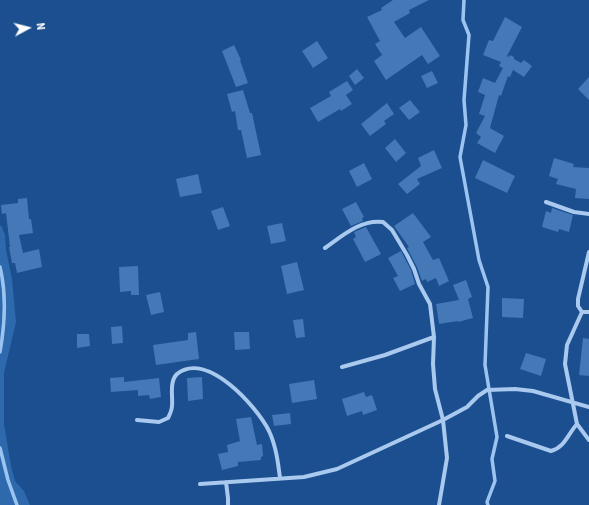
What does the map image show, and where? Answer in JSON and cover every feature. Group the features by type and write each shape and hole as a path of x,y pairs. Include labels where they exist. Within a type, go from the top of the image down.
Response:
{"street":[{"path":"546,202 574,212 589,214"},
{"path":"325,248 360,226 369,222 383,222 392,230 403,246 414,269 419,284 430,304 434,337 434,389 443,420 447,458 439,505"},
{"path":"582,312 578,306 578,299 589,252"},
{"path":"582,312 589,312"},
{"path":"582,312 568,345 564,364 577,424 589,440"},
{"path":"342,367 385,355 434,337"},
{"path":"137,420 159,422 168,418 172,408 172,383 177,375 186,370 208,370 220,378 243,398 260,416 269,432 278,456 280,478"},
{"path":"200,484 304,477 338,469 443,420 467,406 478,396 488,390 515,389 533,391 589,407"},
{"path":"507,436 551,451 558,449 566,440 569,432 577,424"},
{"path":"226,482 228,505"}],"shaded area":[{"path":"0,225 5,235 6,250 12,279 16,322 4,373 4,424 15,481 24,491 30,505 0,505"}],"building":[{"path":"393,0 429,0 409,10 410,13 394,22 405,38 421,27 440,56 428,64 422,55 386,80 374,61 382,55 375,44 380,41 367,17 382,10 381,8"},
{"path":"505,17 522,27 507,56 509,57 510,55 514,57 514,59 521,63 524,60 532,66 524,77 513,70 510,77 508,76 501,96 499,95 490,128 504,136 495,153 477,143 481,137 476,133 485,116 479,114 485,95 478,92 483,78 495,83 503,68 499,66 501,62 483,55 489,40 493,41"},
{"path":"317,41 328,58 313,68 302,51"},
{"path":"234,45 241,60 248,83 236,87 222,51"},
{"path":"357,69 364,78 355,85 349,76"},
{"path":"432,71 438,83 427,88 421,76"},
{"path":"589,77 589,100 578,89"},
{"path":"347,81 353,90 346,95 352,104 318,122 310,108 331,96 329,92"},
{"path":"243,90 250,113 252,113 261,155 247,158 241,130 238,130 235,111 232,112 227,94"},
{"path":"410,100 420,112 409,120 399,108"},
{"path":"387,103 394,114 384,121 386,124 370,136 361,124"},
{"path":"395,139 406,153 396,162 385,148"},
{"path":"434,150 442,168 417,179 420,184 407,194 398,184 421,166 418,158"},
{"path":"554,158 574,164 573,167 589,168 589,199 575,198 576,189 556,184 558,179 549,176"},
{"path":"483,160 515,176 507,193 475,178"},
{"path":"364,163 372,179 357,187 349,171"},
{"path":"198,174 202,193 180,197 176,179"},
{"path":"27,198 29,219 31,219 33,233 19,235 23,253 39,249 42,267 17,273 15,263 12,263 9,247 6,213 2,214 1,205 18,203 18,199"},
{"path":"356,202 364,217 362,218 363,221 351,226 342,209"},
{"path":"223,207 230,226 218,230 211,211"},
{"path":"552,208 573,215 569,232 559,229 558,232 542,227 546,211 551,213"},
{"path":"413,213 431,237 423,242 433,260 439,258 449,281 439,286 436,278 427,282 426,279 422,281 417,267 407,248 409,247 394,226"},
{"path":"282,223 286,241 271,244 267,226"},
{"path":"366,227 381,254 365,262 353,239 356,237 354,232"},
{"path":"401,251 411,270 415,284 400,291 393,278 398,276 388,258"},
{"path":"297,262 304,290 287,294 281,266"},
{"path":"138,266 139,295 131,295 131,291 120,292 119,267"},
{"path":"466,280 472,297 468,299 473,318 458,322 439,324 436,304 459,300 453,285"},
{"path":"160,292 164,312 151,315 146,295"},
{"path":"502,298 524,299 523,318 502,317"},
{"path":"303,319 305,337 296,338 293,320"},
{"path":"122,326 123,343 112,344 111,327"},
{"path":"196,332 199,359 156,365 153,345 188,340 188,333"},
{"path":"234,332 249,332 250,349 235,350"},
{"path":"77,334 89,334 90,346 77,348"},
{"path":"583,338 589,339 589,376 579,375"},
{"path":"526,353 546,359 541,376 520,369"},
{"path":"124,377 124,382 159,378 161,397 150,399 149,395 138,396 138,390 111,392 110,378"},
{"path":"202,377 203,399 188,401 187,378"},
{"path":"314,380 317,399 292,403 289,384"},
{"path":"364,392 366,397 372,395 377,410 363,415 362,411 347,416 342,399"},
{"path":"290,413 291,424 274,426 272,415"},
{"path":"251,417 257,445 262,444 263,456 261,457 261,460 238,462 238,466 222,470 218,454 228,452 227,445 240,441 236,419"}],"waterway":[{"path":"464,0 463,20 469,35 464,100 466,125 460,157 479,260 488,287 485,365 497,437 492,459 495,481 487,502 488,505"},
{"path":"0,267 4,289 3,331 0,352"},
{"path":"0,448 8,480 17,505"}]}
